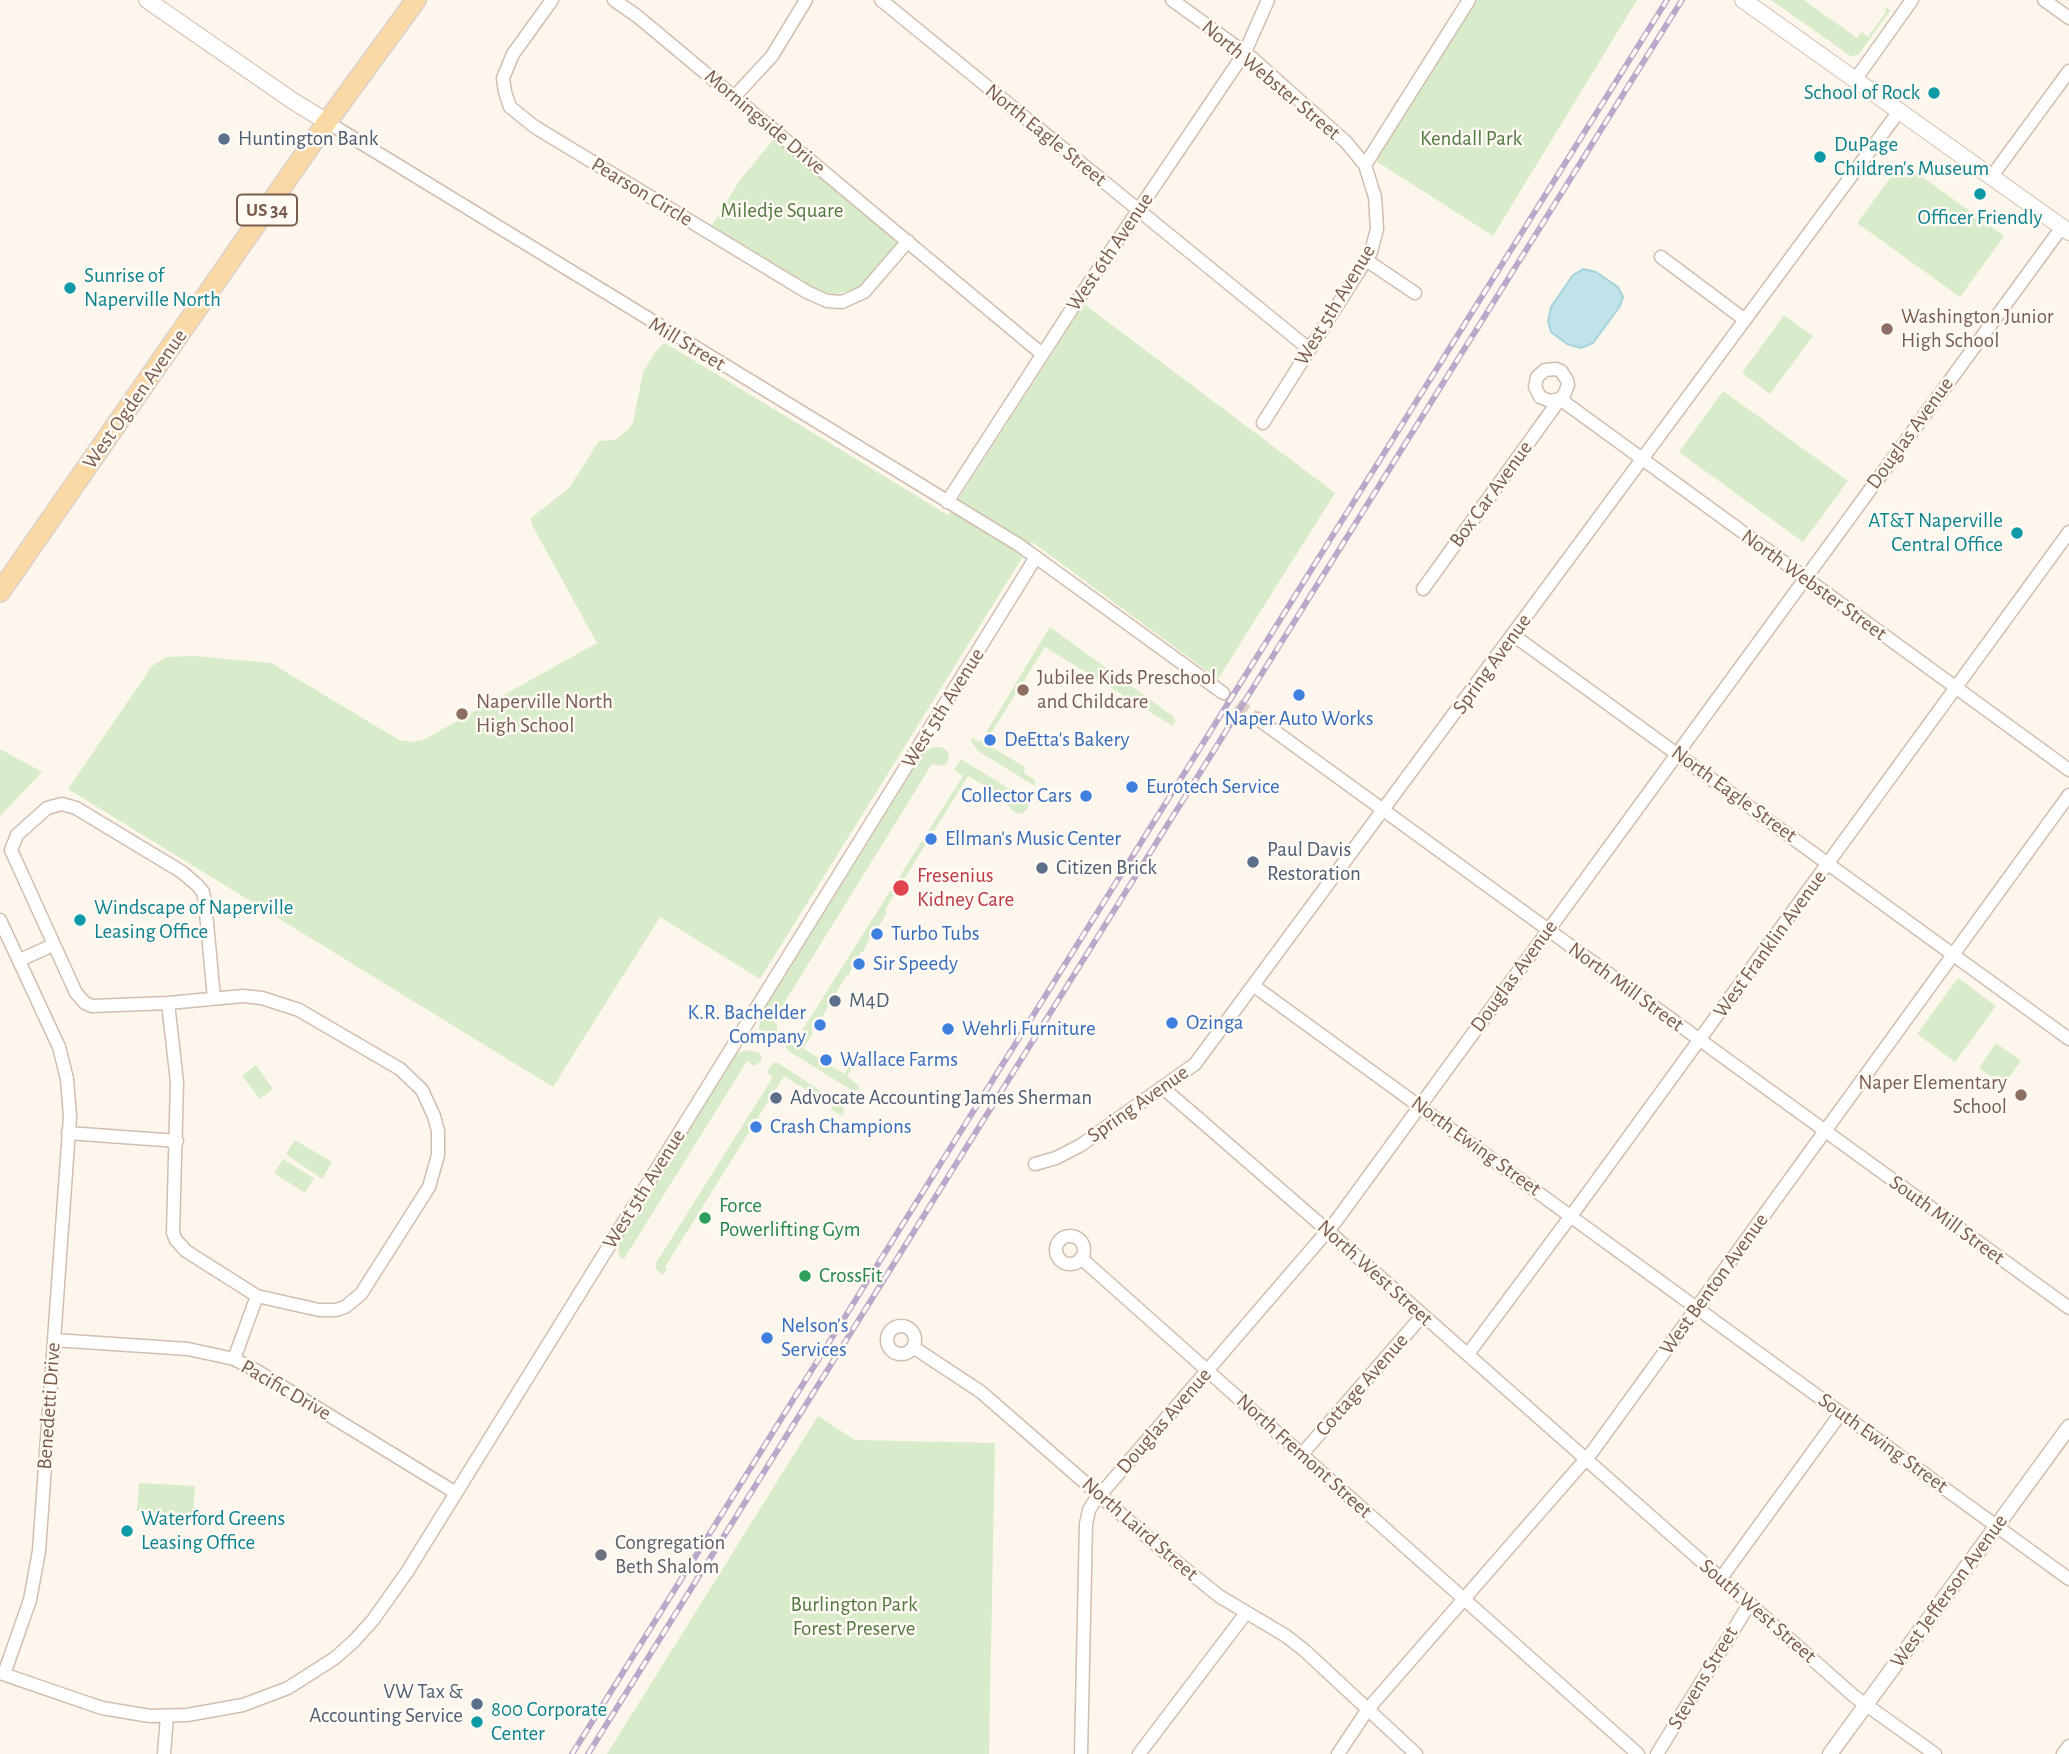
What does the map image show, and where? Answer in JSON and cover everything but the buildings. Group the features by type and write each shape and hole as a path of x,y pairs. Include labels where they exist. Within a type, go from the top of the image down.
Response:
{"main road":[{"name":"Mill Street","path":"147,0 293,102 327,122"},
{"name":"West Ogden Avenue","path":"0,592 327,122 416,0"},
{"path":"1743,0 2066,230"}],"street":[{"name":"Pearson Circle","path":"552,0 513,54 503,78 510,107 535,127 807,292 827,301 842,302 864,292 908,241"},
{"name":"Morningside Drive","path":"614,0 1042,354"},
{"path":"734,97 772,56 806,0"},
{"name":"North Eagle Street","path":"881,0 1309,349"},
{"name":"North Webster Street","path":"1172,0 1245,52 1346,142 1365,165"},
{"name":"West 6th Avenue","path":"947,502 1042,354 1245,52 1268,0"},
{"path":"1855,80 1912,0"},
{"path":"2044,0 2069,18"},
{"path":"1365,165 1463,2"},
{"path":"1993,176 2069,71"},
{"name":"Spring Avenue","path":"1035,1164 1056,1158 1081,1144 1195,1065 1900,110"},
{"name":"Mill Street","path":"327,122 1036,557 1223,693"},
{"name":"West 5th Avenue","path":"1263,423 1375,242 1375,197 1365,165"},
{"name":"Douglas Avenue","path":"1081,1754 1086,1524 1089,1510 1328,1231 1805,577 2066,230"},
{"path":"1661,257 1745,320"},
{"path":"1366,260 1415,293"},
{"name":"North Webster Street","path":"1560,399 2069,770"},
{"name":"Box Car Avenue","path":"1423,589 1560,399"},
{"name":"West Franklin Avenue","path":"1468,1354 2069,533"},
{"name":"West 5th Avenue","path":"2,1674 124,1713 167,1716 222,1710 288,1688 334,1658 373,1620 456,1493 1036,557"},
{"name":"North Eagle Street","path":"1513,635 2069,1039"},
{"name":"North Mill Street","path":"1258,719 1825,1131"},
{"name":"West Benton Avenue","path":"1338,1754 1368,1709 1586,1461 2069,796"},
{"path":"168,1003 177,1082 172,1224 176,1240 186,1251 257,1296 328,1311 336,1310 353,1301 366,1285 429,1187 438,1155 438,1131 429,1102 422,1090 400,1069 341,1033 299,1010 262,998 214,998 97,1006 85,1003 76,993 11,850 18,835 47,808 62,804 76,808 182,872 203,892 214,998"},
{"name":"Benedetti Drive","path":"0,920 64,1062 69,1094 36,1575 30,1600 2,1674"},
{"path":"20,960 53,945"},
{"name":"North Ewing Street","path":"1254,986 1697,1307"},
{"name":"North West Street","path":"1163,1087 1586,1461"},
{"name":"South Mill Street","path":"1825,1131 2069,1308"},
{"path":"68,1133 177,1141"},
{"name":"North Fremont Street","path":"1081,1258 1638,1754"},
{"path":"234,1359 257,1296"},
{"name":"South Ewing Street","path":"1697,1307 2069,1578"},
{"name":"Cottage Avenue","path":"1301,1454 1422,1316"},
{"name":"Pacific Drive","path":"54,1340 188,1349 234,1359 456,1493"},
{"name":"North Laird Street","path":"913,1347 981,1392 1188,1572 1219,1596 1286,1636 1304,1650 1416,1754"},
{"path":"1721,1578 1842,1413"},
{"name":"West Jefferson Avenue","path":"1830,1754 2069,1427"},
{"name":"South West Street","path":"1586,1461 1866,1705 1935,1754"},
{"name":"Stevens Street","path":"1657,1754 1750,1604"},
{"path":"1139,1754 1246,1613"},
{"path":"164,1754 167,1716"},
{"path":"2063,1754 2069,1746"}],"green space":[{"name":"Kendall Park","path":"1477,0 1637,0 1493,236 1376,161"},
{"path":"1771,0 1804,0 1857,38 1862,32 1868,37 1886,12 1885,7 1890,11 1859,54 1852,57"},
{"name":"Miledje Square","path":"774,139 899,241 865,282 855,289 831,295 820,293 711,227 740,180"},
{"path":"1902,162 2004,236 1960,297 1857,223"},
{"path":"1084,304 1335,493 1218,679 1032,542 760,979 660,917 553,1087 68,789 152,666 166,657 194,656 271,663 399,740 411,742 423,740 597,643 532,525 531,518 569,488 599,441 615,440 627,431 633,423 643,372 663,344 948,515"},
{"path":"1784,315 1813,336 1770,394 1742,373"},
{"path":"1723,391 1848,481 1803,542 1679,452"},
{"path":"1050,627 1174,717 1175,721 1173,726 1045,647 985,743 1025,767 1024,773 1035,780 1035,786 978,751 971,741 972,738 980,742"},
{"path":"933,747 942,747 948,752 946,764 932,764 773,1021 777,1025 777,1033 773,1037 764,1036 759,1029 760,1016 924,752"},
{"path":"0,749 42,772 0,816"},
{"path":"961,759 1024,798 1029,802 1028,808 1022,814 1016,813 1007,805 1009,801 968,776 885,910 887,913 878,928 875,928 803,1048 844,1074 851,1064 854,1065 847,1076 859,1086 858,1090 853,1091 787,1050 785,1044 791,1033 798,1037 963,776 954,770"},
{"path":"1958,978 1996,1006 1955,1062 1917,1034"},
{"path":"1996,1043 2021,1061 2003,1085 1979,1068"},
{"path":"746,1050 759,1053 762,1057 760,1062 754,1066 747,1061 624,1259 621,1258 619,1243 736,1054"},
{"path":"773,1063 778,1063 841,1104 843,1116 831,1110 833,1106 784,1076 665,1267 667,1269 663,1275 656,1269 656,1263 773,1077 767,1072"},
{"path":"256,1065 273,1089 260,1099 242,1076"},
{"path":"295,1140 332,1162 322,1179 286,1154"},
{"path":"283,1159 314,1178 305,1193 274,1173"},
{"name":"Burlington Park Forest Preserve","path":"818,1416 855,1440 995,1443 989,1754 607,1754"},
{"path":"139,1483 195,1486 193,1514 137,1511"}],"water":[{"path":"1583,269 1596,272 1618,287 1623,297 1620,306 1593,343 1581,348 1567,344 1551,332 1548,321 1551,307 1573,275"}],"tunnel":[{"path":"1223,693 1258,719"}],"railway":[{"path":"572,1754 1667,0"},
{"path":"588,1754 1682,0"}],"place":[{"name":"School of Rock","path":"1934,93"},
{"name":"Huntington Bank","path":"224,139"},
{"name":"DuPage Children's Museum","path":"1820,157"},
{"name":"Officer Friendly","path":"1980,194"},
{"name":"Sunrise of Naperville North","path":"70,288"},
{"name":"Washington Junior High School","path":"1887,329"},
{"name":"AT&T Naperville Central Office","path":"2017,533"},
{"name":"Jubilee Kids Preschool and Childcare","path":"1023,690"},
{"name":"Naper Auto Works","path":"1299,695"},
{"name":"Naperville North High School","path":"462,714"},
{"name":"DeEtta's Bakery","path":"990,740"},
{"name":"Eurotech Service","path":"1132,787"},
{"name":"Collector Cars","path":"1086,796"},
{"name":"Ellman's Music Center","path":"931,839"},
{"name":"Paul Davis Restoration","path":"1253,862"},
{"name":"Citizen Brick","path":"1042,868"},
{"name":"Fresenius Kidney Care","path":"901,888"},
{"name":"Windscape of Naperville Leasing Office","path":"80,920"},
{"name":"Turbo Tubs","path":"877,934"},
{"name":"Sir Speedy","path":"859,964"},
{"name":"M4D","path":"835,1001"},
{"name":"Ozinga","path":"1172,1023"},
{"name":"K.R. Bachelder Company","path":"820,1025"},
{"name":"Wehrli Furniture","path":"948,1029"},
{"name":"Wallace Farms","path":"826,1060"},
{"name":"Naper Elementary School","path":"2021,1095"},
{"name":"Advocate Accounting James Sherman","path":"776,1098"},
{"name":"Crash Champions","path":"756,1127"},
{"name":"Force Powerlifting Gym","path":"705,1218"},
{"name":"CrossFit","path":"805,1276"},
{"name":"Nelson's Services","path":"767,1338"},
{"name":"Waterford Greens Leasing Office","path":"127,1531"},
{"name":"Congregation Beth Shalom","path":"601,1555"},
{"name":"VW Tax & Accounting Service","path":"477,1704"},
{"name":"800 Corporate Center","path":"477,1722"}]}
